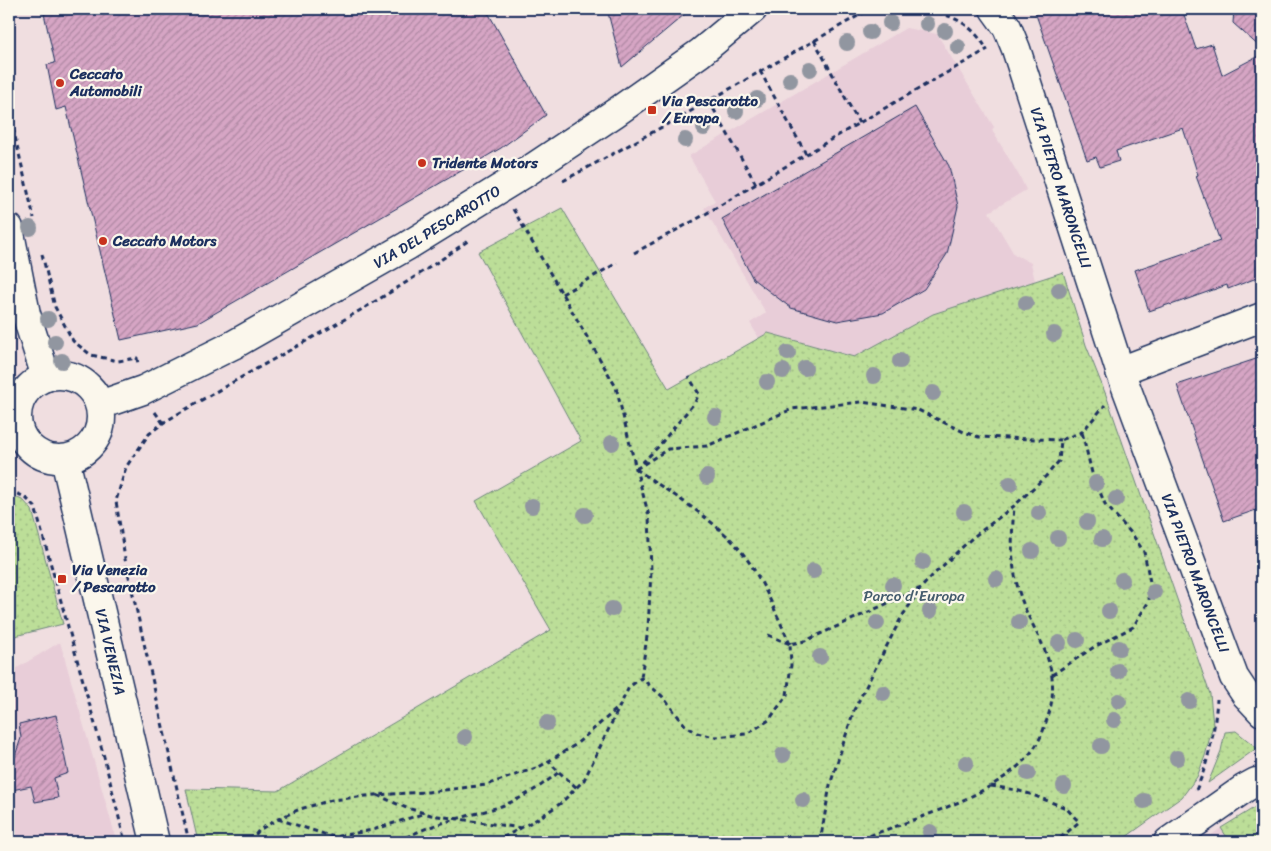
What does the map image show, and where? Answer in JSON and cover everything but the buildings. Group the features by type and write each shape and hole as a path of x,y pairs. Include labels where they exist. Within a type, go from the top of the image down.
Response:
{"street":[{"name":"VIA DEL PESCAROTTO","path":"100,405 143,390 233,345 407,246 522,175 615,113 700,53 753,9"},
{"name":"VIA PIETRO MARONCELLI","path":"994,9 1007,28 1016,49 1120,371 1234,677 1246,695 1262,712"},
{"path":"9,228 26,314 46,376"},
{"path":"1120,371 1262,317"},
{"path":"58,374 81,380 90,388 100,405 101,423 97,436 89,447 78,455 65,459 51,459 38,454 28,446 13,421 21,398 27,389 36,381 46,376 58,374"},
{"name":"VIA VENEZIA","path":"65,459 155,842"},
{"path":"1168,842 1245,788 1256,782 1262,782"}],"path":[{"path":"556,185 709,101 870,9"},
{"path":"814,40 859,123"},
{"path":"634,253 988,49"},
{"path":"760,71 806,154"},
{"path":"709,101 756,184"},
{"path":"9,111 35,222"},
{"path":"495,842 539,818 561,803 584,780 630,687 641,678 648,629 651,571 649,516 616,387 514,208 505,214"},
{"path":"189,842 125,559 116,501 126,467 148,434 163,423 383,295 447,256 476,235"},
{"path":"42,250 55,307 73,341 92,355 118,361 137,358"},
{"path":"562,294 617,263"},
{"path":"636,469 658,447 695,402 699,394 689,378"},
{"path":"636,469 668,449 707,446 792,409 862,402 918,410 979,437 1061,440 1082,432 1108,402"},
{"path":"1052,676 1094,647 1133,627 1149,601 1150,582 1144,552 1132,534 1105,504 1092,473 1082,432"},
{"path":"820,842 830,785 854,710 902,618 921,588 972,538 1014,506 1046,476 1059,461 1061,440"},
{"path":"636,469 727,535 746,558 764,586 790,644 791,665 788,695 769,720 747,734 715,738 697,733 685,725 662,696 641,678"},
{"path":"9,490 25,497 35,507 104,757 124,842"},
{"path":"853,842 926,816 991,786 1022,763 1039,742 1051,709 1052,676 1049,662 1020,594 1014,571 1011,551 1014,506"},
{"path":"768,635 790,644 805,641 921,588"},
{"path":"1192,797 1199,783 1213,735 1218,691"},
{"path":"250,842 259,830 278,819 300,809 332,800 375,794 428,792 486,785 539,767 575,745 620,706"},
{"path":"548,761 577,788"},
{"path":"398,842 415,832 456,818 493,809 521,798 559,772"},
{"path":"991,786 1030,794 1066,808 1079,822 1056,842"},
{"path":"375,794 404,807 425,813 522,828"},
{"path":"320,842 333,837 372,830 425,813"},
{"path":"278,819 344,842"}],"shaded area":[{"path":"906,28 937,34 994,127 992,130 1021,179 1026,190 989,212 1014,254 1031,263 1035,281 933,314 854,357 768,333 759,338 750,323 766,313 704,208 715,201 689,156"},
{"path":"60,642 117,842 9,842 9,653 14,670"},
{"path":"1262,803 1262,842 1202,842 1221,828"}],"green space":[{"name":"Parco d'Europa","path":"562,208 669,389 768,333 854,357 933,314 1063,272 1086,345 1106,395 1210,694 1213,725 1205,756 1197,777 1182,797 1119,842 198,842 186,789 278,791 551,630 476,501 581,441 478,252"},
{"path":"9,494 24,501 32,510 63,624 11,637 9,628"},
{"path":"1236,731 1257,748 1208,783 1221,751 1225,732"},
{"path":"1262,803 1262,842 1230,842 1221,828"}],"place":[{"name":"Ceccato Automobili","path":"60,83"},
{"name":"Via Pescarotto / Europa","path":"652,110"},
{"name":"Tridente Motors","path":"422,163"},
{"name":"Ceccato Motors","path":"103,241"},
{"name":"Via Venezia / Pescarotto","path":"62,579"}]}
